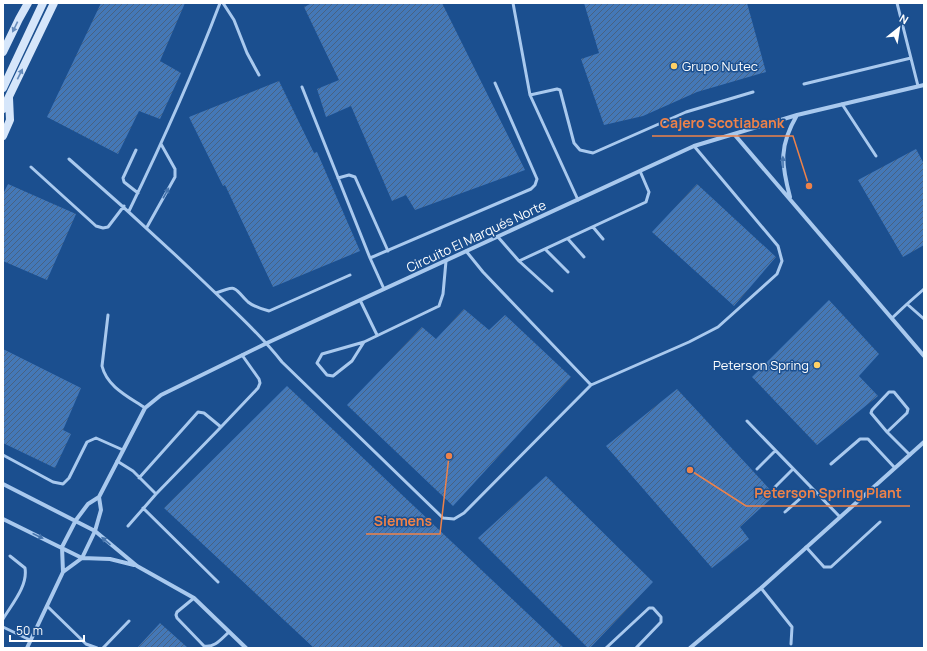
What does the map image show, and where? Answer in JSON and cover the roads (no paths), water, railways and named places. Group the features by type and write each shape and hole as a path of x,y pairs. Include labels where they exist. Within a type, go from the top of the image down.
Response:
{"main road":[{"path":"3,52 28,3"},
{"path":"3,88 43,3"},
{"path":"3,109 54,3"},
{"path":"3,136 10,120 9,96"}],"street":[{"name":"Circuito El Marqués Norte","path":"27,648 63,572 62,547 76,520 88,504 98,497 145,408 161,395 267,343 694,146 797,115 924,85"},
{"path":"790,200 784,173 783,149 788,130 797,115"},
{"path":"734,134 924,356"},
{"path":"690,648 761,588 924,442"},
{"path":"3,484 95,531 137,566 194,598 243,647"},
{"name":"Circuito El Marqués Norte","path":"63,572 82,558 95,531 101,510 98,497"},
{"path":"3,518 82,558 110,559 137,566"}],"lane":[{"path":"129,211 197,63 220,3"},
{"path":"224,3 234,20 247,53 259,75"},
{"path":"513,3 530,95 578,200"},
{"path":"897,3 918,86"},
{"path":"804,84 911,58"},
{"path":"370,258 531,189 535,185 537,178 495,83"},
{"path":"302,87 370,258 384,289"},
{"path":"530,95 558,89 560,90 574,143 580,150 593,153 686,112 753,92"},
{"path":"842,104 876,156"},
{"path":"147,227 175,177 175,169 161,144"},
{"path":"69,159 124,206 216,293 267,343 282,362 443,518 454,518 464,512 591,385 689,342 718,327 777,274 782,261 778,246 694,146"},
{"path":"136,150 123,178 124,182 138,193"},
{"path":"31,167 96,226 103,228 108,227 124,206"},
{"path":"519,261 646,202 649,192 640,171"},
{"path":"338,178 349,175 355,177 388,251"},
{"path":"593,227 603,239"},
{"path":"498,237 519,261 552,291"},
{"path":"568,239 584,257"},
{"path":"545,250 568,272"},
{"path":"466,252 483,272 591,385"},
{"path":"364,342 352,361 333,376 327,376 316,363 322,354 364,342 438,306 443,294 446,260"},
{"path":"216,293 234,288 238,290 249,303 258,308 269,311 350,275"},
{"path":"892,318 924,289"},
{"path":"360,300 377,336"},
{"path":"907,304 924,319"},
{"path":"108,315 102,366 104,375 110,384 145,408"},
{"path":"128,526 156,494 258,388 260,383 259,379 242,355"},
{"path":"887,432 907,413 908,409 894,392 889,392 871,413 887,432 910,455"},
{"path":"139,478 198,412 204,413 221,427"},
{"path":"747,421 840,517"},
{"path":"3,455 53,482 63,484 69,478 87,442 96,438 123,450"},
{"path":"831,464 860,439 864,438 868,439 895,468"},
{"path":"757,469 776,450"},
{"path":"117,461 133,471 156,494"},
{"path":"774,486 793,469"},
{"path":"785,512 812,488"},
{"path":"143,508 218,582"},
{"path":"806,547 824,567 832,567 880,522"},
{"path":"3,619 24,584 26,575 25,568 10,556"},
{"path":"761,588 792,627 791,644"},
{"path":"194,598 177,612 176,615 177,618 204,646 214,646 229,632"},
{"path":"47,606 86,644 97,648"},
{"path":"606,648 649,608 653,608 661,617 661,622 636,648"},
{"path":"102,648 129,621"},
{"path":"3,627 30,640"}],"place":[{"name":"Grupo Nutec","path":"674,66"},
{"name":"Cajero Scotiabank","path":"809,186"},
{"name":"Peterson Spring","path":"817,365"},
{"name":"Siemens","path":"449,456"},
{"name":"Peterson Spring Plant","path":"690,470"}]}
